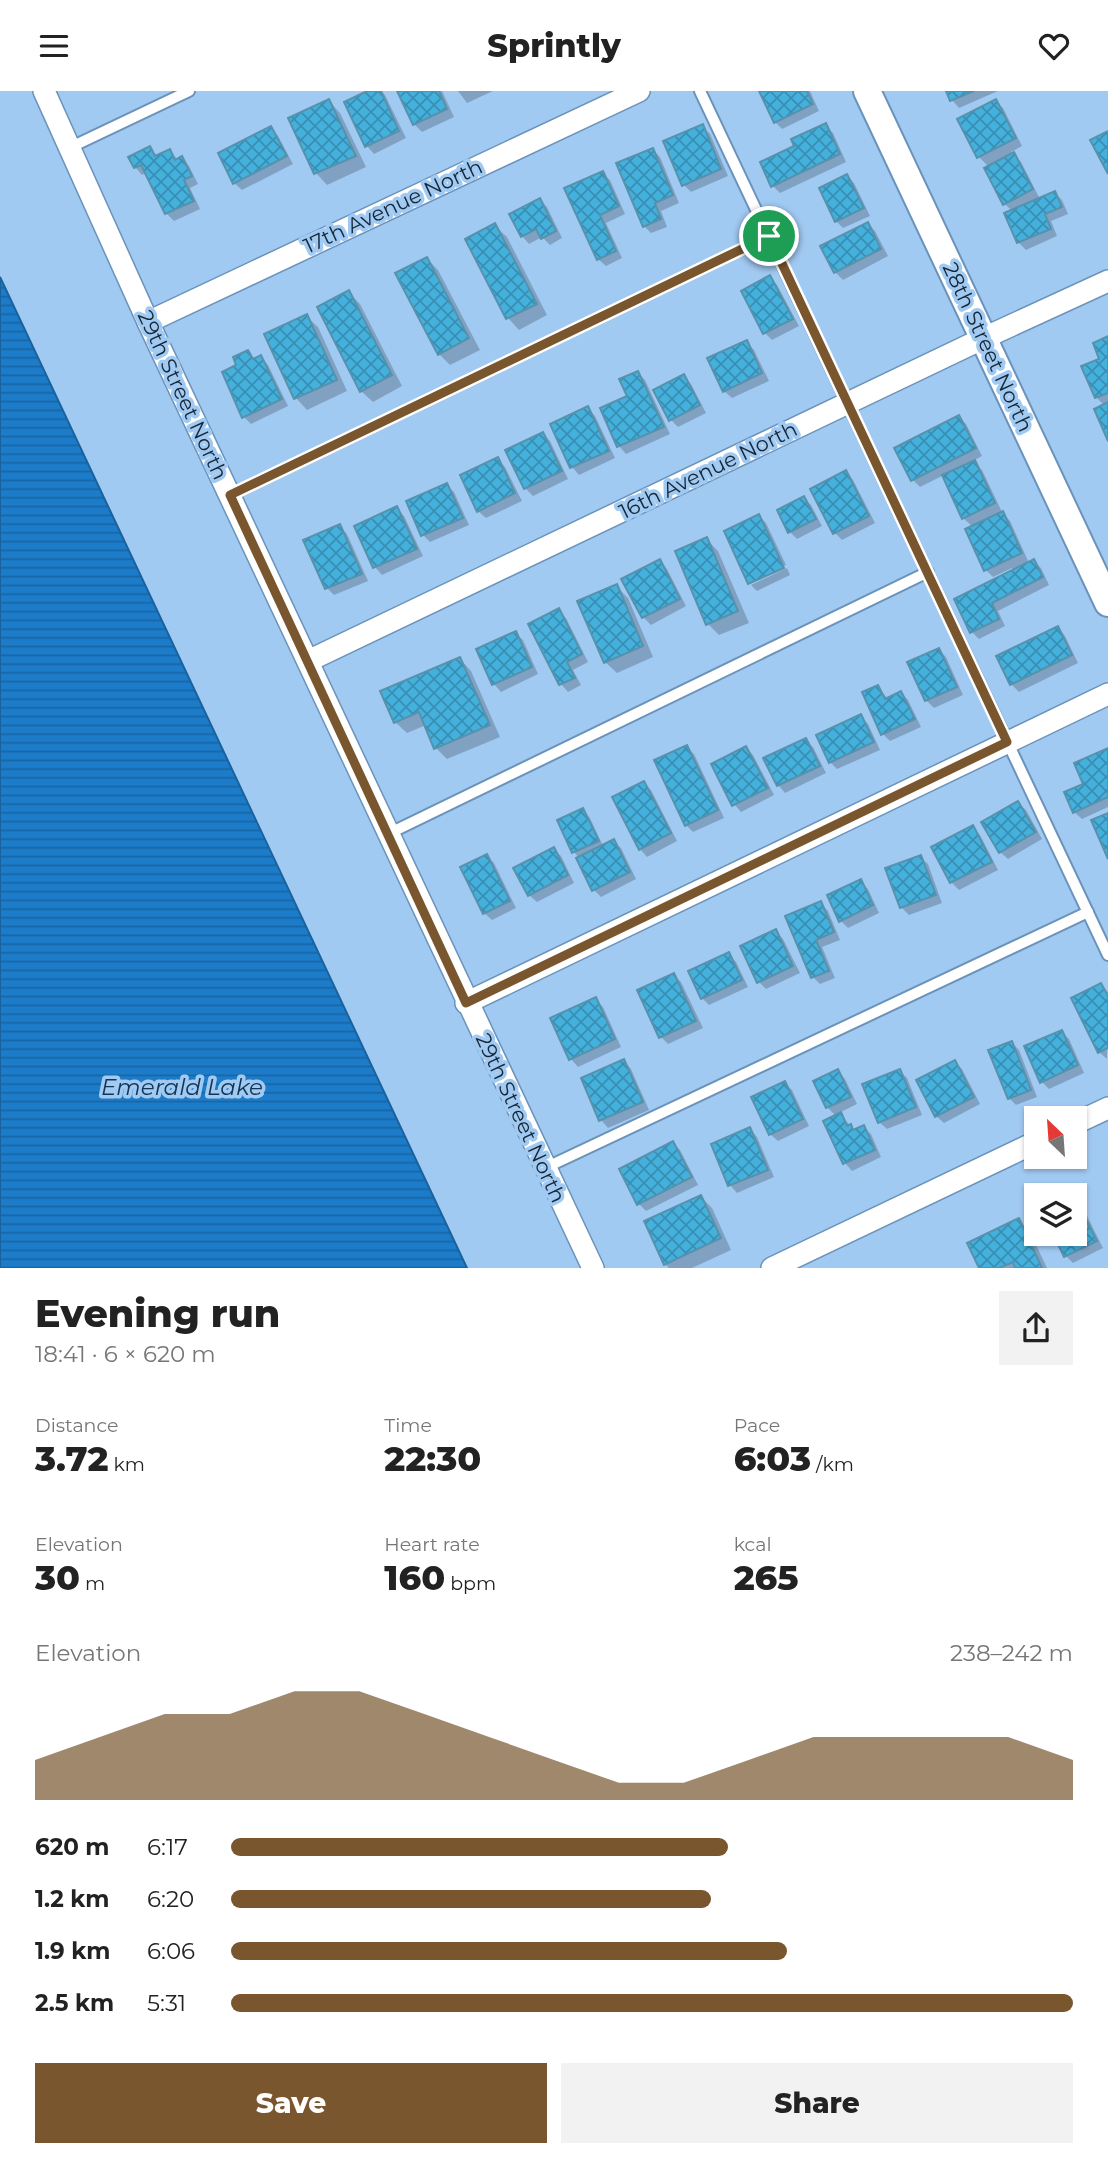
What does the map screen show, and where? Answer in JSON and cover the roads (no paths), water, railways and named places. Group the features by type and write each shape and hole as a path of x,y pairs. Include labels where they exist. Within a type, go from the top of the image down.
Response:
{"street":[{"name":"29th Street North","path":"44,91 148,322 466,1003 593,1268"},
{"name":"17th Avenue North","path":"148,322 639,91"},
{"name":"28th Street North","path":"867,91 1108,603"},
{"name":"16th Avenue North","path":"308,661 1108,281"},
{"path":"466,1003 1108,694"},
{"path":"1087,1118 1108,1108"},
{"path":"772,1268 1024,1148"}],"lane":[{"path":"69,148 189,91"},
{"path":"700,91 1108,955"},
{"path":"230,495 769,236"},
{"path":"388,834 928,572"},
{"path":"545,1168 1088,912"}],"water":[{"name":"Emerald Lake","path":"0,277 467,1268 0,1268"}]}
